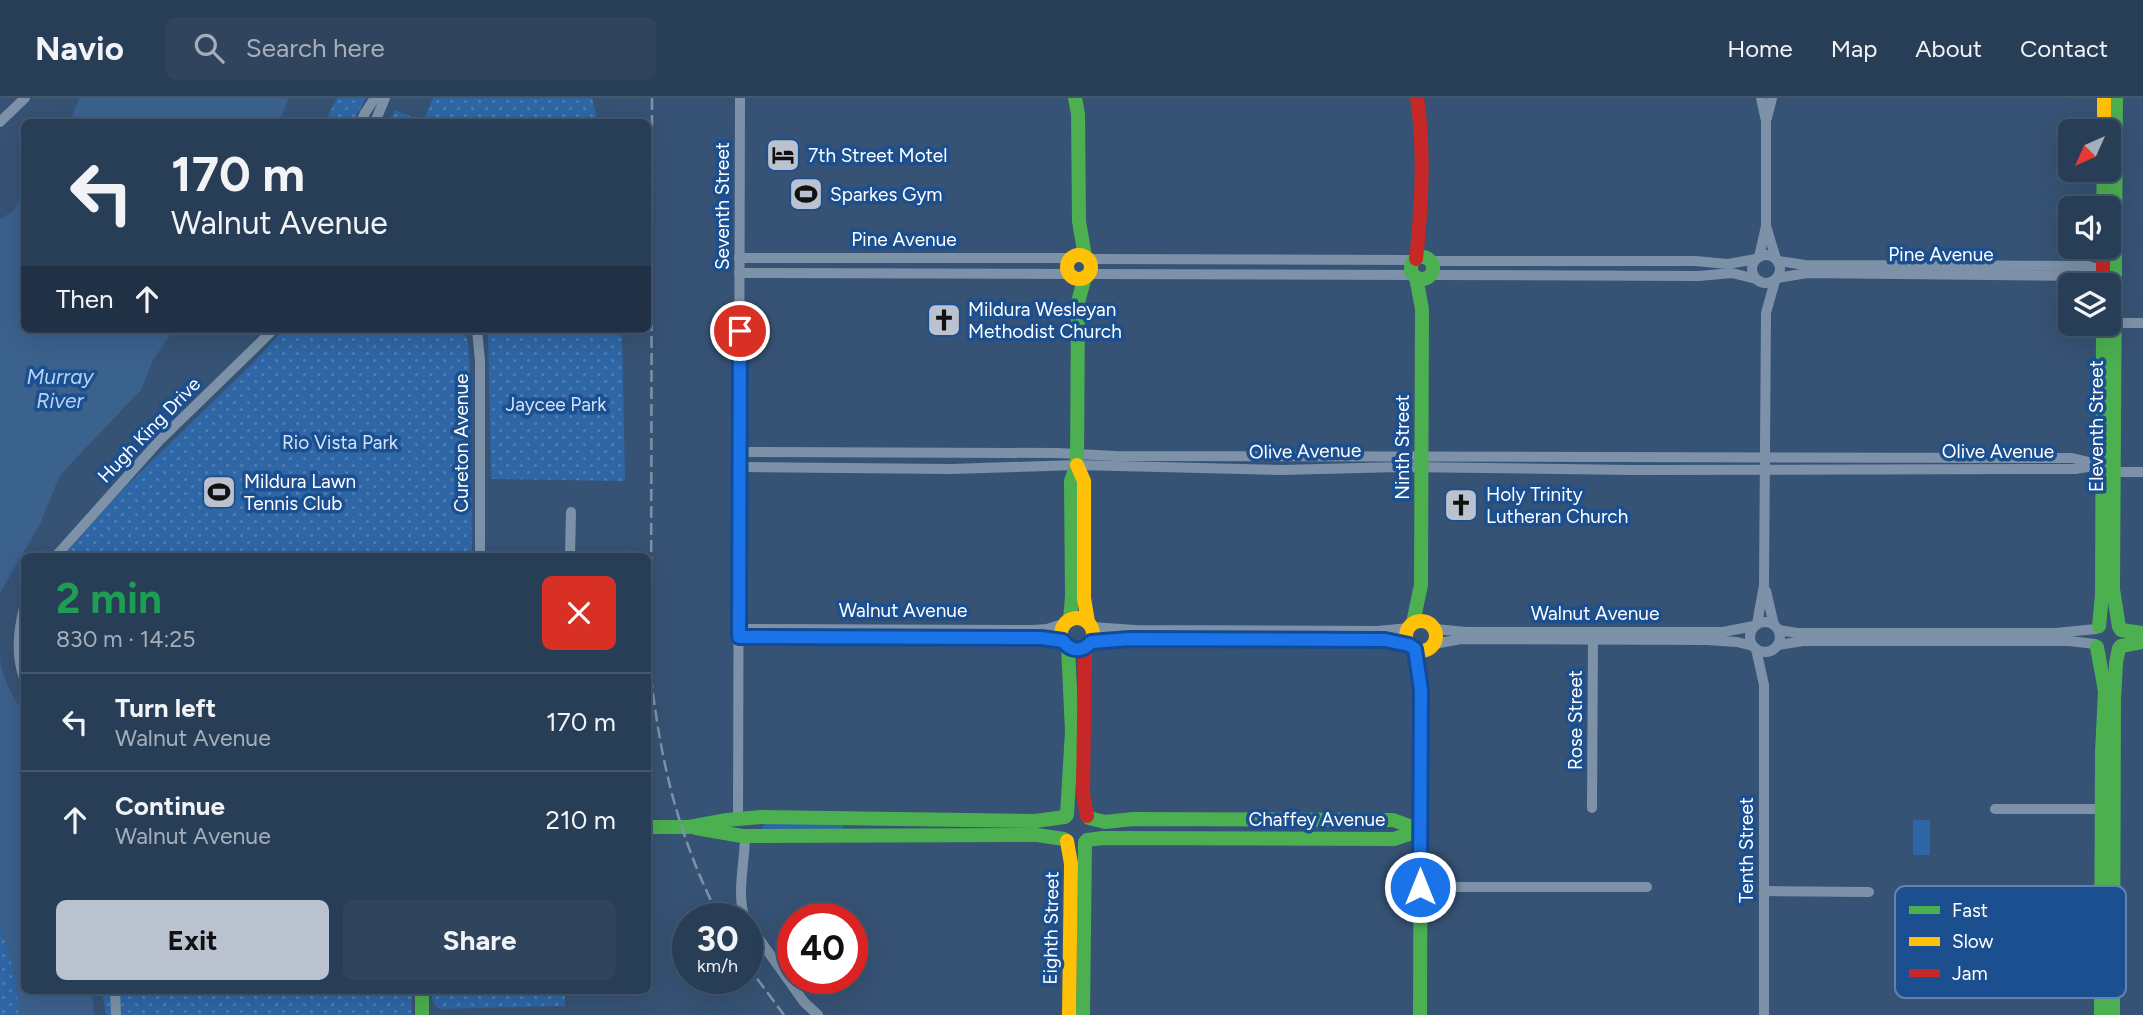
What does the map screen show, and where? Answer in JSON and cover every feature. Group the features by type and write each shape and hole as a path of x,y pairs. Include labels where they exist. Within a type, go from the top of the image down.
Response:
{"street":[{"path":"0,122 25,98"},
{"path":"362,119 376,98"},
{"path":"376,119 385,98"},
{"name":"Seventh Street","path":"738,819 740,98"},
{"path":"1075,98 1078,114 1079,258"},
{"path":"1078,114 1085,98"},
{"name":"Ninth Street","path":"1417,98 1421,123 1421,585 1425,640 1421,690 1420,1015"},
{"name":"Ninth Street","path":"1421,123 1427,98"},
{"path":"1761,98 1766,121 1766,226 1752,267 1766,313 1765,585 1756,625 1750,634 1755,647 1764,652 1803,641 2069,641 2096,646 2105,653 2110,653 2120,647 2143,642"},
{"path":"1766,121 1772,98"},
{"path":"2104,98 2104,119"},
{"name":"Eleventh Street","path":"2110,273 2116,98"},
{"path":"1766,226 1781,270 1766,313"},
{"path":"1757,258 1768,255 1777,260"},
{"name":"Pine Avenue","path":"740,258 1320,260 1557,276 1699,276 1726,273 1757,281"},
{"path":"761,273 762,258"},
{"path":"1052,258 1052,274"},
{"path":"1078,276 1066,268 1079,258"},
{"path":"1078,276 1091,268 1079,258"},
{"name":"Pine Avenue","path":"739,273 1078,276 1320,274 1557,261 1695,261 1728,264 1757,258"},
{"name":"Eleventh Street","path":"2107,259 2109,273"},
{"path":"1320,260 1320,274"},
{"name":"Pine Avenue","path":"1777,260 1805,265 2088,266 2110,270"},
{"path":"1557,261 1557,276"},
{"name":"Pine Avenue","path":"1776,280 1807,273 2088,276 2110,270"},
{"path":"1066,840 1061,825 1066,816 1071,676 1062,632 1068,621 1072,596 1071,481 1077,460 1078,276"},
{"path":"1757,281 1766,284 1776,280"},
{"path":"2121,323 2143,323"},
{"name":"Hugh King Drive","path":"59,553 159,441 270,333"},
{"name":"Cureton Avenue","path":"477,333 480,361 480,553"},
{"name":"Eleventh Street","path":"2097,628 2102,595 2109,336"},
{"name":"Olive Avenue","path":"740,452 1077,460 1281,470 1421,461 1765,457 2072,458 2107,470"},
{"path":"651,827 689,827 761,817 849,819 1037,835 1076,844 1086,841 1092,832 1083,794 1084,663 1088,645 1093,637 1084,598 1084,481 1077,460"},
{"name":"Olive Avenue","path":"740,467 951,468 1077,460"},
{"name":"Olive Avenue","path":"1421,461 1765,469 2107,470"},
{"path":"2107,470 2143,472"},
{"name":"Eleventh Street","path":"2107,470 2113,589 2120,628"},
{"path":"570,553 571,512"},
{"name":"Ninth Street","path":"1421,585 1406,636 1425,640"},
{"path":"1765,585 1780,638 1775,647"},
{"path":"1068,621 1079,618 1090,624 1135,630 1377,632 1421,621 1425,640"},
{"name":"Walnut Avenue","path":"739,633 1033,630 1052,628 1068,621"},
{"path":"1756,625 1765,622 1797,633 2064,633 2111,623 2143,633"},
{"path":"21,624 21,668"},
{"name":"Walnut Avenue","path":"1088,645 1130,639 1425,640 1593,636 1723,632 1756,625"},
{"path":"2097,628 2093,636 2104,678 2110,886"},
{"path":"2105,886 2115,679 2123,638 2120,628"},
{"name":"Walnut Avenue","path":"739,633 1041,638 1066,644"},
{"name":"Walnut Avenue","path":"1593,636 1722,640 1755,647"},
{"name":"Rose Street","path":"1592,808 1593,636"},
{"path":"1066,644 1077,650 1088,645"},
{"name":"Tenth Street","path":"1755,647 1764,685 1764,1015"},
{"name":"Tenth Street","path":"1764,685 1775,647"},
{"path":"1995,809 2108,809"},
{"path":"689,827 742,836 849,835 1035,821 1077,812 1088,817"},
{"name":"Chaffey Avenue","path":"1088,817 1111,822 1133,819 1393,820 1421,830"},
{"path":"738,819 742,836 742,903"},
{"path":"849,819 849,835"},
{"path":"1192,819 1192,838"},
{"path":"1309,820 1309,839"},
{"name":"Chaffey Avenue","path":"1086,841 1103,838 1394,839 1421,830"},
{"name":"Eighth Street","path":"1066,840 1071,864 1069,1015"},
{"name":"Eighth Street","path":"1083,1015 1086,841"},
{"path":"1420,887 1647,887"},
{"path":"1764,891 1869,892"},
{"path":"763,944 804,1002 818,1015"},
{"path":"115,994 116,1015"},
{"path":"422,994 422,1015"}],"green space":[{"path":"337,98 366,98 355,119 326,119"},
{"path":"433,98 592,98 597,119 424,119"},
{"path":"395,110 416,119 391,119"},
{"name":"Rio Vista Park","path":"280,333 465,333 468,342 470,370 472,553 66,553 128,484"},
{"name":"Jaycee Park","path":"488,333 622,333 625,481 491,479"},
{"path":"1913,820 1930,820 1930,855 1913,855"},
{"path":"764,823 843,825 843,830 762,829"},
{"path":"0,927 13,970 19,1015 0,1015"},
{"path":"102,994 412,994 412,1015 106,1015"},
{"path":"432,994 565,994 565,1006 441,1009 432,999"}],"water":[{"path":"79,98 289,98 280,119 71,119"},
{"name":"Murray River","path":"21,199 21,333 171,333 153,360 141,390 60,475 40,524 0,593 0,219 12,212"},
{"path":"0,658 9,688 21,709 21,994 92,994 94,1015 19,1015 13,970 0,927"}],"railway":[{"path":"652,98 651,676 660,741 674,801 693,860 713,903"},
{"path":"763,987 784,1015"}],"traffic: fast":[{"path":"1075,98 1078,114 1079,221 1085,257"},
{"path":"2116,98 2113,589 2119,627"},
{"path":"2103,196 2104,182"},
{"path":"1422,257 1430,260 1433,268 1430,276 1422,279 1414,276 1411,268 1414,260 1422,257"},
{"path":"1070,620 1071,481 1077,465 1078,302 1085,277"},
{"path":"1413,623 1421,585 1422,309 1416,277"},
{"path":"2099,626 2102,595 2103,336"},
{"path":"2121,630 2143,633"},
{"path":"2121,646 2143,642"},
{"path":"1067,815 1072,731 1068,647"},
{"path":"2097,647 2105,691 2101,886"},
{"path":"2113,886 2114,699 2119,648"},
{"path":"1415,649 1421,690 1420,1015"},
{"path":"651,827 689,827 761,817 1035,821 1065,817"},
{"path":"1089,818 1105,822 1133,819 1393,820 1421,830"},
{"path":"696,828 742,836 1037,835 1064,839"},
{"path":"1087,840 1394,839 1421,830"},
{"path":"1083,1015 1085,842"},
{"path":"422,994 422,1015"},
{"path":"2101,998 2101,1015"},
{"path":"2113,998 2113,1015"}],"traffic: slow":[{"path":"2104,98 2104,119"},
{"path":"1079,255 1088,258 1091,267 1088,276 1079,279 1070,276 1067,267 1070,258 1079,255"},
{"path":"1077,465 1084,481 1084,598 1088,622"},
{"path":"1077,618 1088,623 1093,634 1088,645 1077,650 1066,645 1061,634 1066,623 1077,618"},
{"path":"1421,621 1427,622 1435,630 1436,636 1435,642 1427,650 1421,651 1415,650 1407,642 1406,636 1407,630 1415,622 1421,621"},
{"path":"1067,841 1071,864 1069,1015"}],"traffic: jam":[{"path":"1416,259 1422,178 1417,98"},
{"path":"2103,259 2103,273"},
{"path":"1085,648 1083,794 1087,816"}],"place":[{"name":"7th Street Motel","path":"783,155"},
{"name":"Sparkes Gym","path":"806,194"},
{"name":"Mildura Wesleyan Methodist Church","path":"944,320"},
{"name":"Mildura Lawn Tennis Club","path":"219,492"},
{"name":"Holy Trinity Lutheran Church","path":"1461,505"}],"route":[{"path":"740,331 739,637 1041,638 1063,641 1068,647 1077,650 1086,648 1091,642 1117,639 1385,640 1409,645 1415,649 1421,690 1420,887"}]}
